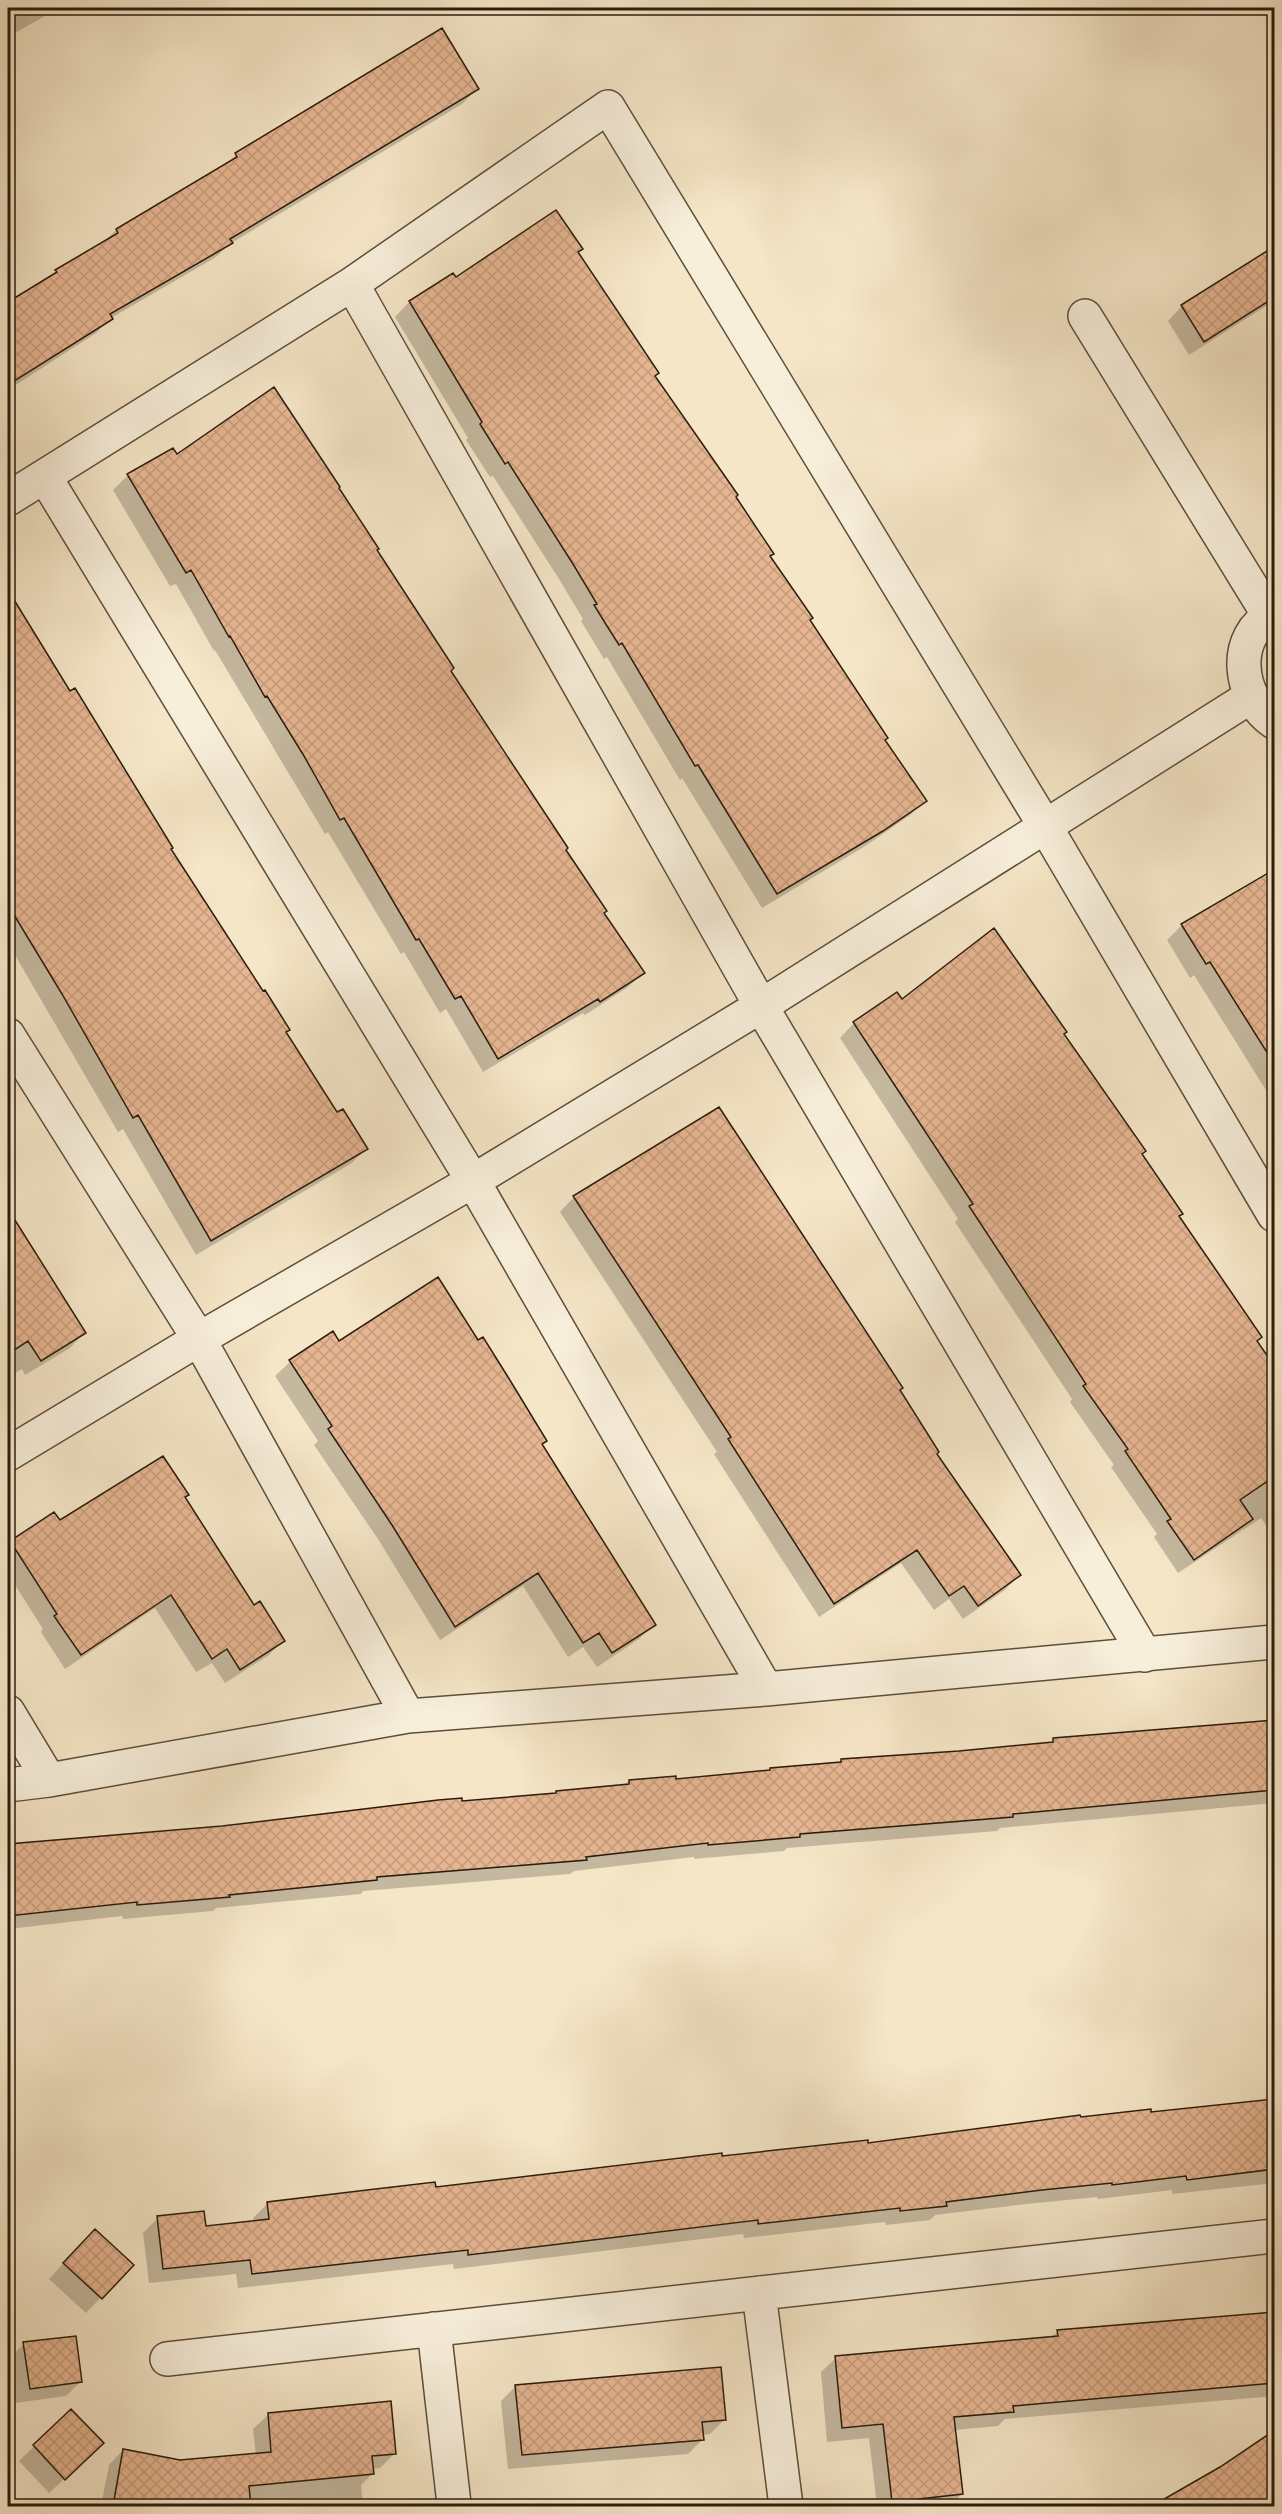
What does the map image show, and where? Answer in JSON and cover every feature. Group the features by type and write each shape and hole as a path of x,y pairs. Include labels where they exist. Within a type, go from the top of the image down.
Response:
{"street":[{"path":"8,499 352,284 608,107 1045,826 1275,1215"},
{"path":"352,284 760,1006 1145,1655"},
{"path":"1085,316 1272,615 1253,632 1245,653 1244,675 1250,697 1263,714 1275,722"},
{"path":"45,477 473,1181 766,1689"},
{"path":"8,1454 199,1339 473,1181 760,1006 1250,697"},
{"path":"8,1035 199,1339 408,1716"},
{"path":"8,1785 49,1780 408,1716 766,1689 1275,1642"},
{"path":"8,1712 49,1780"},
{"path":"167,2359 1275,2236"},
{"path":"759,2293 786,2506"},
{"path":"434,2329 454,2504"}],"building":[{"path":"442,28 479,89 230,239 233,243 110,314 113,319 8,385 8,302 57,272 55,270 118,233 116,229 237,157 235,153"},
{"path":"556,210 583,249 578,252 659,373 655,376 738,495 736,497 774,554 770,556 813,618 810,620 888,738 885,740 927,801 883,831 777,894 698,765 695,766 622,643 619,645 594,605 597,604 573,564 508,462 505,464 480,424 482,422 409,301 453,273 456,277"},
{"path":"1275,246 1275,297 1204,342 1181,305"},
{"path":"274,387 454,668 451,671 568,848 566,850 607,911 604,913 645,973 600,1002 598,999 498,1059 461,996 455,999 419,939 416,940 344,818 340,820 304,756 267,696 265,697 191,570 186,573 127,474 173,448 177,454"},
{"path":"8,590 70,691 75,688 173,848 171,849 290,1030 286,1032 337,1112 343,1109 368,1149 211,1241 138,1115 133,1118 8,905"},
{"path":"1275,869 1275,1065 1210,962 1206,964 1181,924"},
{"path":"994,928 1067,1032 1064,1034 1146,1151 1142,1154 1183,1214 1179,1216 1262,1337 1257,1341 1275,1367 1275,1476 1240,1500 1253,1519 1194,1560 1167,1521 1171,1519 1125,1451 1128,1449 1083,1386 1086,1384 969,1206 973,1204 853,1022 897,992 902,999"},
{"path":"719,1107 903,1388 900,1390 939,1452 937,1454 1021,1575 978,1606 964,1586 949,1596 917,1550 834,1604 728,1439 731,1437 573,1196"},
{"path":"8,1209 86,1333 41,1361 28,1341 8,1354"},
{"path":"438,1277 478,1340 483,1337 547,1441 542,1444 656,1625 612,1653 599,1633 583,1643 538,1573 455,1627 392,1525 328,1429 332,1426 289,1360 333,1331 339,1341"},
{"path":"163,1456 189,1495 185,1497 254,1605 260,1601 285,1641 240,1670 227,1649 212,1659 171,1595 81,1655 54,1616 57,1614 10,1541 54,1512 60,1520"},
{"path":"1275,1720 1275,1790 1013,1814 1013,1817 800,1834 800,1837 708,1845 708,1843 586,1857 587,1860 377,1877 377,1880 229,1895 230,1897 137,1905 137,1902 8,1916 8,1844 222,1826 438,1800 462,1798 462,1801 556,1793 556,1791 629,1784 629,1780 676,1776 676,1779 841,1762 841,1759 1053,1742 1053,1738"},
{"path":"1275,2099 1275,2169 1187,2180 1186,2176 1042,2190 946,2202 947,2206 900,2211 900,2208 758,2224 758,2220 468,2255 468,2250 252,2274 250,2260 163,2269 157,2216 204,2211 206,2226 269,2219 267,2202 367,2190 435,2182 436,2187 722,2153 722,2156 868,2140 868,2143 1080,2115 1081,2117 1151,2109 1151,2112"},
{"path":"95,2229 134,2265 102,2299 63,2263"},
{"path":"1275,2312 1275,2383 1013,2406 1014,2412 954,2417 963,2494 892,2502 883,2424 842,2428 835,2356 1058,2336 1057,2330"},
{"path":"76,2336 82,2382 30,2389 23,2342"},
{"path":"721,2367 726,2420 702,2422 704,2440 522,2455 515,2385"},
{"path":"391,2401 396,2454 372,2456 374,2474 249,2486 251,2506 113,2506 123,2449 180,2460 271,2452 268,2413"},
{"path":"71,2409 104,2443 65,2480 33,2445"},
{"path":"1275,2430 1275,2506 1152,2506 1220,2467"}]}
